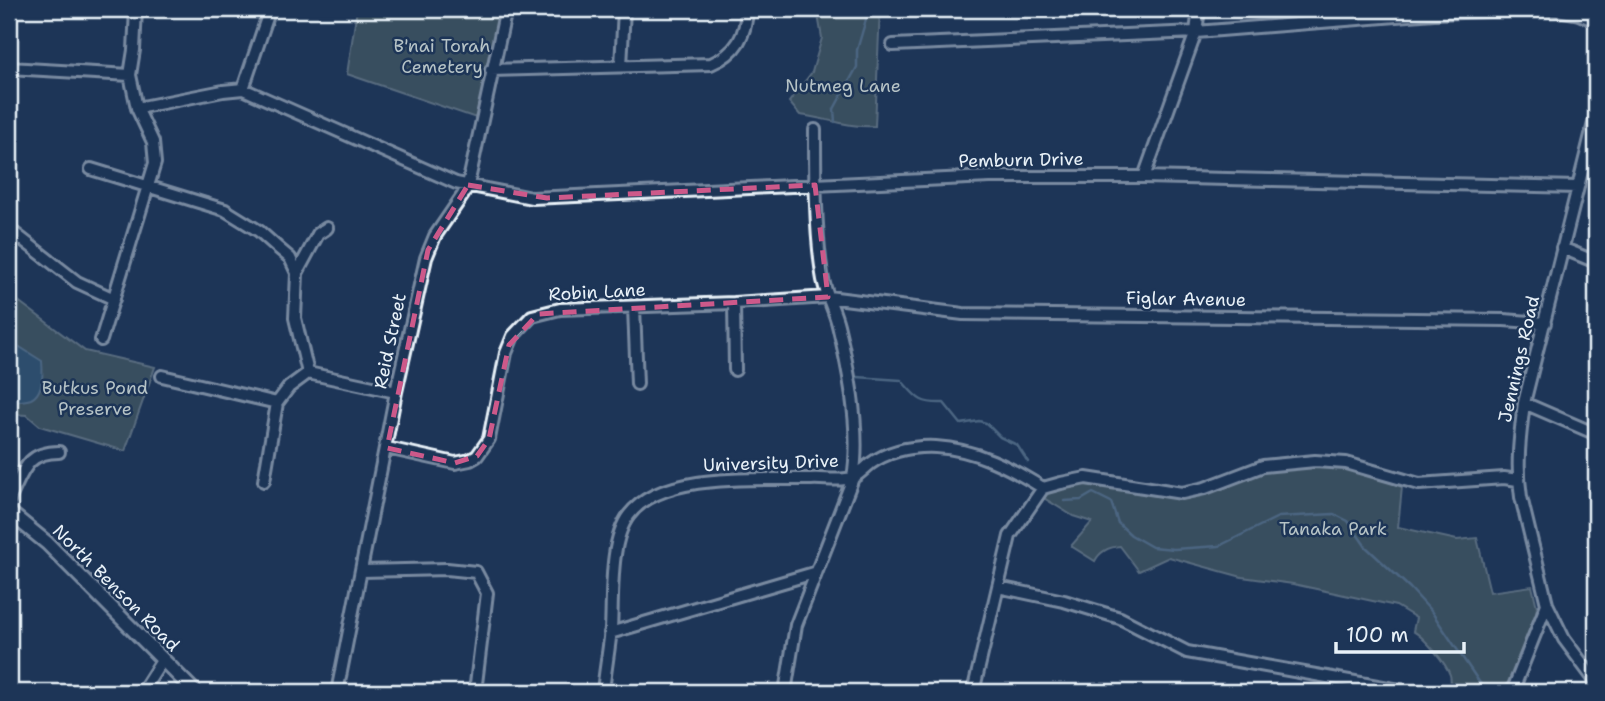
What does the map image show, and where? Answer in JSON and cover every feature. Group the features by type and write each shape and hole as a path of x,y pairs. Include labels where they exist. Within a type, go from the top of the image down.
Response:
{"main road":[{"name":"North Benson Road","path":"9,512 47,543 194,692"}],"street":[{"path":"101,340 155,163 156,150 137,108 130,75 136,36 136,9"},
{"path":"137,108 243,89 270,9"},
{"name":"Reid Street","path":"337,692 396,392 428,250 468,185 506,9"},
{"path":"621,66 624,9"},
{"path":"491,70 711,64 724,59 743,37 747,9"},
{"path":"1144,177 1196,32 1199,9"},
{"path":"893,45 1196,32 1434,13 1552,9 1579,14 1596,22"},
{"path":"9,68 130,75"},
{"name":"Pemburn Drive","path":"243,89 456,183 532,198 990,177 1144,177 1577,187"},
{"name":"Jennings Road","path":"1596,115 1524,403 1518,446 1518,480 1547,604 1564,639 1596,682"},
{"path":"785,692 796,625 853,478 857,444 838,323 822,276 815,185 815,130"},
{"path":"91,169 225,210 259,231 290,258 297,273"},
{"path":"308,373 295,318 297,273 318,234 327,228"},
{"path":"9,229 77,282 114,299"},
{"path":"1562,248 1596,262"},
{"name":"Robin Lane","path":"387,448 455,463 470,460 486,445 509,345 527,320 537,314 560,309 828,297"},
{"name":"Figlar Avenue","path":"828,297 963,314 1504,320 1545,323"},
{"path":"734,303 735,370"},
{"path":"634,307 637,384"},
{"path":"264,481 277,403 289,387 308,373 396,392"},
{"path":"162,376 277,403"},
{"path":"1524,403 1596,434"},
{"path":"853,478 892,452 905,448 936,447 963,450 1011,468 1043,488"},
{"path":"9,500 32,459 40,453 59,452"},
{"path":"973,692 1010,536 1043,488 1086,478 1182,493 1205,488 1263,466 1315,461 1346,463 1419,484 1504,478 1518,480"},
{"name":"University Drive","path":"603,692 611,633 618,537 624,522 637,506 660,493 707,482 853,478"},
{"path":"362,570 447,569 475,572 487,593 475,692"},
{"path":"611,633 814,573"},
{"path":"998,587 1064,601 1119,618 1187,652 1410,692"},
{"path":"1512,692 1547,604"},
{"path":"142,692 163,659"}],"highlighted area":[{"path":"468,185 547,198 815,185 828,297 538,314 509,345 489,439 477,456 455,463 387,448 428,250"}],"green space":[{"name":"B'nai Torah Cemetery","path":"357,9 502,9 476,118 347,74"},
{"name":"Nutmeg Lane","path":"817,9 880,9 875,126 800,115 789,102 812,72 822,38"},
{"name":"Butkus Pond Preserve","path":"9,294 85,351 155,367 125,451 40,426 27,415 9,414"},
{"name":"Tanaka Park","path":"1348,466 1402,487 1398,527 1457,540 1477,538 1490,592 1532,586 1536,613 1504,692 1449,692 1451,679 1448,670 1428,644 1413,631 1416,618 1396,606 1293,584 1242,577 1169,557 1139,571 1120,546 1106,550 1095,561 1071,546 1092,522 1073,516 1039,495 1046,488 1084,482 1171,494 1187,499 1266,468"}],"water":[{"path":"9,335 12,342 42,361 42,382 38,392 29,400 9,403"}],"waterway":[{"path":"835,122 834,109 857,67 857,50 867,16 866,9"},
{"path":"857,377 901,380 919,399 944,403 961,424 979,421 986,423 1000,437 1017,445 1028,462"},
{"path":"1064,501 1081,500 1093,493 1111,502 1118,523 1131,535 1152,547 1174,549 1219,546 1278,517 1334,514 1348,521 1366,547 1431,611 1486,692"}]}
